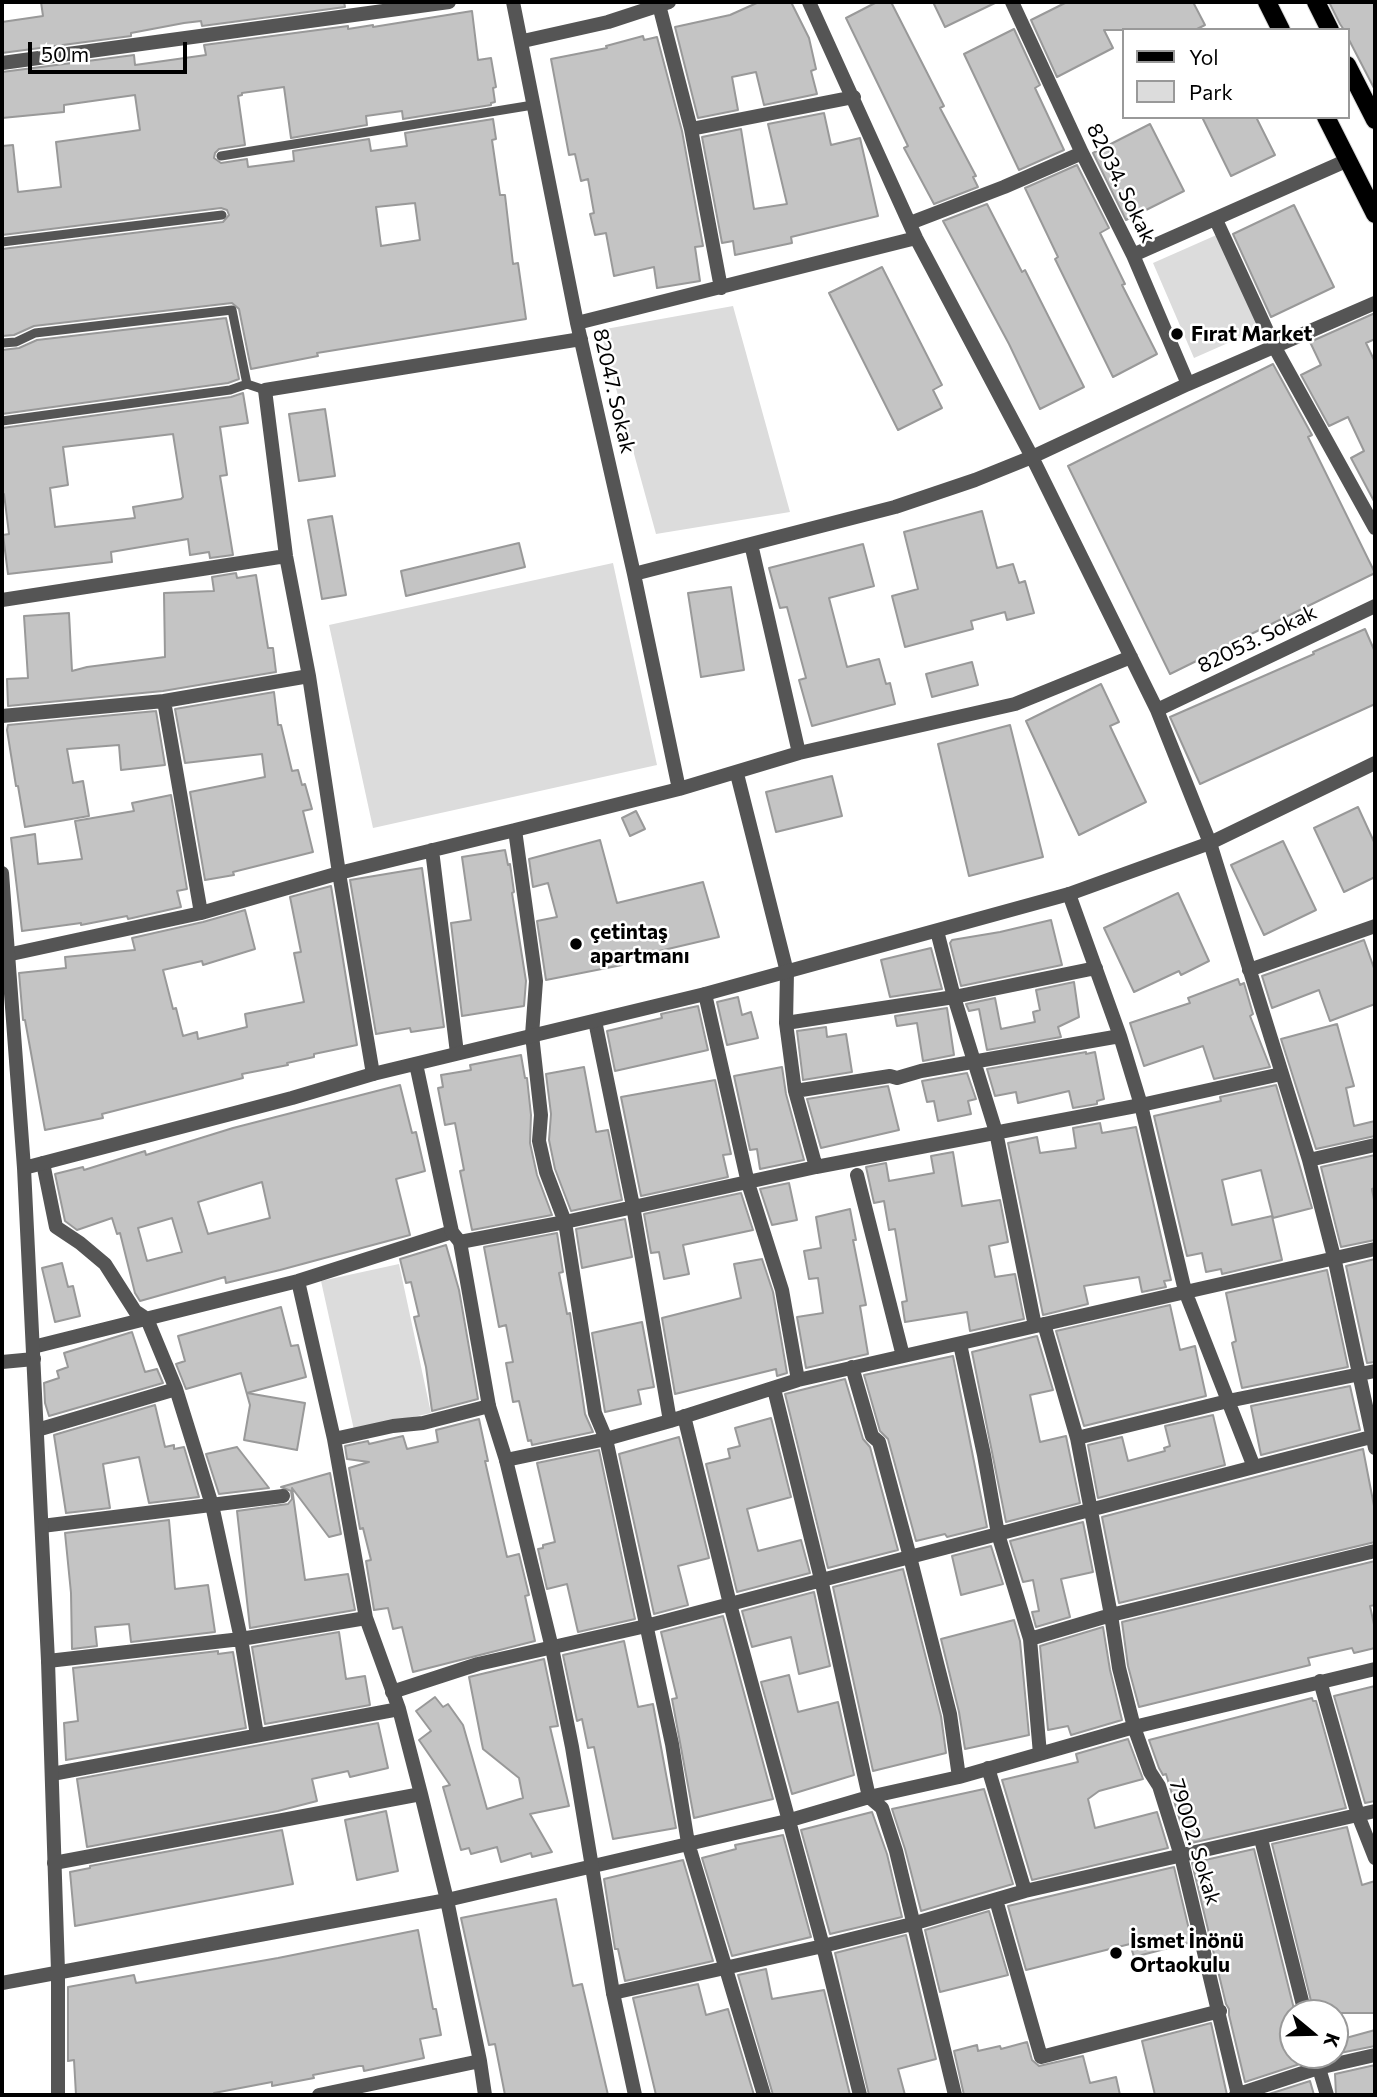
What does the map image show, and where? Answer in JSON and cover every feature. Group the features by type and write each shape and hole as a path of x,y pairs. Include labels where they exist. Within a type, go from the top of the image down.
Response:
{"main road":[{"path":"1267,2 1280,28"},
{"path":"1315,2 1329,28"},
{"path":"1349,69 1375,120"},
{"path":"1327,119 1375,214"}],"street":[{"path":"2,63 449,2"},
{"name":"82047. Sokak","path":"513,2 523,41 533,106 577,323 679,789"},
{"path":"392,1692 478,1664 646,1626 1254,1467 1374,1440 1334,1257 1309,1160 1210,843 1157,710 1032,457 916,238 809,2"},
{"name":"82034. Sokak","path":"1012,2 1133,255 1188,384"},
{"path":"523,41 608,22 664,3 722,288"},
{"path":"691,129 854,97"},
{"path":"910,223 1082,153"},
{"path":"1133,255 1348,160"},
{"path":"1216,220 1274,346 1375,528"},
{"path":"577,323 916,238"},
{"path":"634,574 895,507 1032,457 1188,384 1375,303"},
{"path":"373,1074 309,676 286,556 265,390 581,339"},
{"path":"751,544 799,753"},
{"path":"2,600 286,556"},
{"name":"82053. Sokak","path":"1157,710 1375,606"},
{"path":"5,956 201,913 339,873 737,774 799,753 1015,704 1131,657"},
{"path":"2,716 164,701 309,676"},
{"path":"164,701 201,913"},
{"path":"24,1168 292,1098 373,1074 705,994 1069,894 1210,843 1375,763"},
{"path":"737,774 787,972 786,1023 795,1091 816,1167"},
{"path":"515,830 536,981 532,1035 541,1115 539,1141 546,1172 565,1222 595,1413 606,1439 672,1744 688,1843 764,2095"},
{"path":"432,850 457,1053"},
{"path":"2,873 5,956 24,1168 42,1526 58,1971 58,2095"},
{"path":"1069,894 1120,1036 1141,1105 1185,1291 1254,1467"},
{"path":"1249,970 1375,926"},
{"name":"79002. Sokak","path":"937,932 996,1132 1039,1325 1077,1438 1119,1668 1134,1727 1150,1772 1159,1786 1181,1856 1220,2011 1237,2095"},
{"path":"786,1023 954,997 1096,968"},
{"path":"705,994 748,1183 782,1290 798,1380"},
{"path":"595,1020 677,1419 730,1604 860,2095"},
{"path":"795,1091 890,1076 897,1078 921,1071 1120,1036"},
{"path":"416,1064 456,1237 489,1406 506,1460 552,1648 572,1747 613,1993 635,2095"},
{"path":"2,1362 147,1319 456,1237 565,1222 816,1167 1141,1105 1281,1074"},
{"path":"1309,1160 1375,1145"},
{"path":"43,1163 56,1227 104,1264 135,1311 147,1319 176,1389 212,1505 241,1639 257,1735"},
{"path":"857,1175 903,1356"},
{"path":"506,1460 606,1439 798,1380 1375,1249"},
{"path":"298,1281 334,1439 366,1618 399,1709 421,1794 447,1900 485,2095"},
{"path":"960,1344 998,1534 1030,1640 1040,1754"},
{"path":"852,1367 872,1436 879,1442 910,1557 950,1714 958,1777"},
{"path":"1077,1438 1228,1401 1375,1371"},
{"path":"37,1430 176,1389"},
{"path":"774,1389 821,1579 870,1797 882,1808 896,1851 955,2095"},
{"path":"334,1439 393,1426 423,1423 489,1406"},
{"path":"42,1526 283,1496"},
{"path":"1030,1640 1111,1615 1375,1551"},
{"path":"48,1661 241,1639 366,1618"},
{"path":"2,1983 447,1900 788,1821 870,1797 958,1777 1134,1727 1375,1669"},
{"path":"1320,1681 1358,1815 1375,1858"},
{"path":"52,1774 399,1709"},
{"path":"988,1768 1025,1891"},
{"path":"54,1863 421,1794"},
{"path":"613,1993 912,1924 1025,1891 1375,1811"},
{"path":"1261,1839 1301,1999"},
{"path":"996,1900 1041,2057 1220,2011"},
{"path":"1349,2058 1375,2055"},
{"path":"319,2095 480,2061"},
{"path":"1237,2095 1298,2069"},
{"path":"1319,2069 1327,2095"}],"lane":[{"path":"221,156 533,106"},
{"path":"2,242 222,215"},
{"path":"2,343 16,342 35,333 232,310 247,384"},
{"path":"2,421 230,390 247,384 265,390"}],"green space":[{"path":"1221,233 1262,328 1194,358 1153,263"},
{"path":"733,306 790,512 656,534 600,330"},
{"path":"613,563 657,765 373,828 329,625"},
{"path":"399,1264 431,1413 354,1430 321,1281"}],"building":[{"path":"41,2 344,2 345,7 202,26 201,21 184,23 131,33 131,36 2,53 2,22 43,16"},
{"path":"759,2 791,2 809,38 816,69 811,71 817,94 764,105 756,72 732,77 738,110 698,118 675,27 730,15"},
{"path":"877,2 891,2 944,106 940,108 976,176 973,177 978,187 934,204 904,148 908,146 846,18"},
{"path":"933,2 997,2 945,27"},
{"path":"1067,2 1193,2 1205,25 1199,28 1104,30 1113,48 1057,77 1031,20"},
{"path":"1329,2 1375,2 1375,90 1349,40 1349,28 1343,28"},
{"path":"472,11 478,60 491,58 496,87 493,88 495,102 491,105 403,119 402,111 366,116 367,125 291,138 284,87 242,93 238,96 245,145 219,149 214,158 221,163 247,159 248,167 294,161 293,151 369,139 371,151 407,146 405,133 493,119 496,139 492,140 500,195 505,195 513,264 518,263 526,319 317,353 318,356 251,369 239,309 232,303 34,326 14,335 2,336 2,249 223,222 229,215 227,210 221,208 2,235 2,146 13,145 18,192 61,187 56,142 140,130 135,95 64,105 64,112 2,118 2,72 134,55 135,65 206,55 204,45 348,26 348,29","holes":["415,203 420,240 381,246 376,207"]},
{"path":"1014,29 1040,85 1035,88 1064,150 1019,170 964,54"},
{"path":"643,36 644,40 657,37 682,131 703,246 695,247 700,281 657,288 654,267 614,276 606,233 595,235 590,214 594,213 588,179 581,181 575,154 569,155 551,59 607,48 606,46"},
{"path":"824,113 831,145 860,138 878,216 791,237 792,243 735,255 733,241 722,243 702,137 741,129 754,209 787,204 768,124"},
{"path":"1203,119 1257,119 1275,155 1231,176"},
{"path":"1150,124 1184,191 1126,220 1093,153"},
{"path":"1077,165 1109,228 1100,233 1125,284 1122,285 1157,354 1113,377 1055,259 1058,257 1025,188"},
{"path":"987,204 1022,272 1025,270 1084,387 1040,409 1009,344 943,221"},
{"path":"1294,205 1334,287 1271,317 1233,234"},
{"path":"882,267 942,385 933,390 942,408 898,430 829,293"},
{"path":"1375,313 1375,339 1366,343 1375,362 1375,503 1351,458 1364,451 1348,417 1329,426 1301,375 1321,365 1310,342"},
{"path":"226,318 239,379 228,383 2,414 2,350 19,348 37,340"},
{"path":"1273,364 1312,435 1308,437 1375,573 1170,674 1068,466"},
{"path":"243,393 248,423 220,427 227,475 220,476 233,555 210,558 209,552 190,555 188,539 111,552 112,562 8,574 3,535 9,534 2,494 2,428 231,397","holes":["173,434 183,497 133,507 135,518 55,527 50,488 68,485 63,447"]},
{"path":"325,409 335,476 299,481 289,414"},
{"path":"982,511 997,568 1013,564 1019,583 1025,581 1034,613 1007,620 1005,612 971,621 973,629 905,647 892,596 918,589 904,532"},
{"path":"332,516 346,595 322,599 308,520"},
{"path":"519,543 525,567 406,596 401,571"},
{"path":"863,544 874,586 829,598 847,667 879,659 886,684 890,683 895,704 812,726 799,680 806,678 787,607 780,608 769,568"},
{"path":"236,573 237,578 256,575 268,648 273,648 276,672 163,691 8,706 7,679 28,678 24,616 69,613 72,671 165,657 164,593 214,591 212,577"},
{"path":"731,587 744,670 701,677 688,593"},
{"path":"1365,629 1375,652 1375,704 1200,784 1170,717"},
{"path":"972,662 978,685 932,697 926,674"},
{"path":"1101,684 1119,722 1110,726 1146,802 1079,835 1026,721"},
{"path":"274,692 278,725 281,725 292,771 298,770 312,809 303,811 313,852 233,872 234,875 205,880 190,792 265,777 262,754 185,763 175,709"},
{"path":"156,711 165,765 121,770 119,745 67,749 73,783 83,781 89,816 25,827 16,786 8,725"},
{"path":"1010,725 1043,857 969,876 938,744"},
{"path":"832,776 842,816 776,832 766,792"},
{"path":"171,795 187,889 177,891 181,907 128,919 127,916 81,925 22,931 11,838 35,834 38,864 82,859 75,821 134,811 132,803"},
{"path":"1358,807 1375,844 1375,877 1344,892 1314,828"},
{"path":"636,811 645,829 630,836 622,818"},
{"path":"600,840 617,903 703,882 719,937 621,960 622,965 546,980 537,921 557,917 548,883 533,887 529,859"},
{"path":"1283,841 1316,910 1264,935 1231,865"},
{"path":"505,850 508,865 510,864 526,981 524,1006 462,1016 451,923 471,920 462,857"},
{"path":"422,868 444,1027 411,1032 410,1028 376,1034 350,880"},
{"path":"331,886 357,1045 314,1054 314,1057 287,1063 288,1065 242,1074 243,1078 102,1114 103,1118 45,1130 23,1020 19,973 66,968 65,957 135,950 132,938 245,910 255,949 203,965 202,961 163,970 183,1036 197,1032 198,1039 247,1027 245,1014 304,1002 294,953 301,952 290,897"},
{"path":"1178,893 1209,961 1181,975 1179,971 1134,992 1104,928"},
{"path":"1051,920 1062,965 961,986 950,943 952,940"},
{"path":"1364,940 1375,971 1375,1004 1330,1021 1319,990 1272,1008 1262,976"},
{"path":"931,948 942,989 890,997 881,960"},
{"path":"1238,979 1240,985 1244,983 1253,1014 1250,1016 1270,1067 1214,1079 1203,1046 1144,1066 1130,1023 1190,1003 1188,998"},
{"path":"1074,982 1079,1017 1058,1027 1061,1037 987,1050 979,1009 969,1011 966,1004 995,998 1001,1029 1035,1022 1033,1012 1040,1010 1036,990"},
{"path":"738,997 742,1015 751,1012 758,1038 727,1045 717,1002"},
{"path":"698,1006 708,1050 615,1071 607,1031"},
{"path":"947,1008 954,1055 923,1061 917,1023 897,1026 895,1016"},
{"path":"1337,1024 1354,1086 1346,1088 1354,1126 1375,1121 1375,1136 1316,1149 1281,1039"},
{"path":"826,1027 827,1037 846,1034 852,1072 803,1080 797,1031"},
{"path":"1095,1052 1104,1099 1097,1101 1097,1104 1073,1108 1069,1091 1018,1103 1016,1092 995,1096 987,1069"},
{"path":"521,1055 527,1078 531,1115 530,1143 537,1175 552,1215 472,1230 460,1171 464,1170 455,1123 445,1125 438,1088 443,1087 441,1075 471,1070 470,1065"},
{"path":"584,1067 596,1132 608,1130 622,1200 571,1211 555,1169 549,1140 551,1114 546,1074"},
{"path":"782,1067 786,1094 804,1160 760,1169 757,1149 750,1150 734,1076"},
{"path":"967,1073 976,1099 968,1101 971,1114 938,1121 934,1101 927,1102 922,1081"},
{"path":"715,1080 731,1154 723,1155 728,1177 641,1196 621,1097"},
{"path":"400,1085 412,1133 416,1132 425,1171 396,1179 410,1235 226,1283 225,1277 140,1301 135,1293 120,1233 117,1234 112,1218 77,1230 65,1221 55,1174 83,1167 84,1170 145,1151 146,1155 233,1128","holes":["262,1182 270,1218 208,1234 198,1202","172,1218 182,1252 147,1261 138,1228"]},
{"path":"1276,1085 1312,1208 1273,1218 1261,1170 1222,1180 1232,1225 1272,1216 1282,1260 1222,1274 1221,1269 1206,1272 1202,1253 1187,1256 1154,1116 1221,1101 1220,1097"},
{"path":"888,1086 899,1130 821,1148 807,1099"},
{"path":"1100,1123 1102,1133 1136,1127 1171,1280 1164,1281 1166,1287 1142,1292 1139,1277 1084,1286 1088,1304 1043,1315 1008,1143 1037,1137 1040,1153 1076,1148 1073,1128"},
{"path":"953,1152 962,1206 1000,1200 1008,1242 989,1246 995,1277 1015,1274 1024,1319 970,1331 967,1312 905,1322 902,1302 907,1301 895,1229 889,1230 884,1201 874,1203 866,1167 886,1163 889,1181 934,1173 931,1156"},
{"path":"1375,1155 1375,1188 1372,1189 1375,1240 1341,1247 1321,1167"},
{"path":"789,1183 797,1220 772,1225 760,1189"},
{"path":"741,1193 753,1230 683,1245 689,1274 664,1279 659,1252 651,1253 644,1214"},
{"path":"850,1209 856,1240 853,1240 866,1305 860,1306 868,1354 806,1368 797,1317 823,1313 818,1278 809,1279 804,1251 821,1248 816,1217"},
{"path":"625,1219 632,1257 582,1268 576,1229"},
{"path":"557,1233 563,1272 559,1273 567,1314 570,1313 585,1414 593,1432 532,1445 531,1440 528,1441 519,1401 513,1402 506,1363 513,1362 506,1325 499,1327 484,1247"},
{"path":"446,1245 459,1290 478,1399 432,1411 426,1367 414,1317 419,1316 411,1282 406,1283 400,1259"},
{"path":"762,1259 773,1292 787,1373 777,1376 776,1369 675,1394 662,1318 741,1298 734,1264"},
{"path":"1375,1259 1375,1362 1367,1363 1346,1266"},
{"path":"62,1263 68,1287 73,1286 80,1316 55,1322 42,1268"},
{"path":"1327,1270 1348,1367 1242,1388 1232,1343 1236,1341 1226,1293"},
{"path":"1170,1305 1180,1350 1195,1346 1206,1396 1084,1426 1056,1331"},
{"path":"281,1307 291,1346 298,1345 306,1377 247,1393 305,1403 297,1450 244,1440 250,1405 241,1373 186,1389 176,1364 185,1361 178,1336"},
{"path":"642,1322 654,1387 638,1390 641,1404 605,1412 592,1333"},
{"path":"132,1332 145,1372 157,1369 163,1383 49,1416 44,1383 59,1378 57,1371 68,1367 64,1353"},
{"path":"1037,1336 1053,1390 1030,1395 1040,1442 1066,1436 1080,1503 1006,1522 972,1352"},
{"path":"953,1356 987,1527 916,1541 888,1439 880,1431 864,1375"},
{"path":"845,1379 863,1439 870,1447 898,1550 828,1568 785,1394"},
{"path":"1350,1386 1360,1430 1261,1455 1251,1406"},
{"path":"155,1405 165,1447 184,1447 199,1497 149,1503 139,1457 103,1464 110,1508 66,1513 54,1435"},
{"path":"1213,1415 1225,1465 1098,1498 1088,1445 1122,1437 1128,1461 1165,1451 1164,1448 1170,1446 1165,1426"},
{"path":"771,1418 791,1497 747,1509 758,1551 801,1540 810,1573 737,1592 706,1464 730,1458 728,1449 740,1446 735,1428"},
{"path":"479,1419 488,1461 485,1461 507,1557 519,1554 529,1595 525,1596 535,1641 413,1672 402,1627 393,1629 388,1608 374,1610 366,1561 371,1560 363,1528 360,1529 349,1468 369,1462 347,1459 345,1446 368,1441 369,1444 403,1436 407,1449 438,1442 436,1430"},
{"path":"679,1437 709,1558 678,1566 688,1605 654,1614 619,1454"},
{"path":"237,1447 269,1488 219,1494 206,1454"},
{"path":"1363,1449 1375,1511 1375,1542 1119,1603 1102,1517"},
{"path":"599,1450 635,1619 578,1632 567,1584 547,1589 538,1549 555,1542 537,1463"},
{"path":"330,1473 341,1534 329,1537 292,1488 305,1580 348,1574 355,1610 250,1628 237,1511 288,1504 292,1499 291,1491 281,1487"},
{"path":"169,1520 175,1589 208,1585 215,1632 131,1642 129,1624 95,1627 97,1646 72,1649 71,1593 65,1533"},
{"path":"1083,1522 1093,1572 1061,1579 1070,1617 1036,1627 1032,1612 1039,1611 1033,1580 1023,1582 1010,1541"},
{"path":"991,1546 1003,1584 961,1595 952,1556"},
{"path":"1375,1561 1375,1605 1370,1606 1375,1629 1375,1648 1354,1653 1352,1648 1308,1658 1310,1665 1139,1707 1128,1666 1122,1622"},
{"path":"903,1569 941,1716 946,1753 873,1771 833,1587"},
{"path":"814,1592 830,1666 799,1674 791,1637 752,1647 742,1611"},
{"path":"723,1616 773,1799 694,1818 672,1699 677,1698 661,1632"},
{"path":"1014,1620 1020,1641 1029,1735 965,1749 941,1639"},
{"path":"1103,1627 1122,1720 1071,1735 1068,1726 1048,1730 1040,1646"},
{"path":"339,1632 346,1679 365,1676 370,1705 265,1724 252,1647"},
{"path":"624,1641 638,1707 653,1704 676,1828 613,1839 594,1747 588,1748 582,1719 577,1721 563,1655"},
{"path":"218,1651 218,1654 233,1652 246,1728 66,1760 64,1723 78,1721 73,1668"},
{"path":"544,1659 558,1726 550,1727 569,1806 530,1814 552,1852 532,1857 531,1853 501,1862 497,1847 471,1854 469,1848 461,1850 443,1787 450,1785 419,1740 431,1731 416,1711 435,1697 443,1707 448,1704 463,1725 487,1809 523,1798 519,1778 483,1749 469,1677"},
{"path":"789,1675 798,1712 838,1702 854,1775 792,1794 761,1682"},
{"path":"1375,1686 1375,1801 1365,1803 1334,1696"},
{"path":"1312,1698 1316,1701 1346,1808 1187,1844 1166,1774 1163,1775 1159,1768 1149,1740"},
{"path":"378,1723 388,1768 350,1777 348,1771 312,1779 317,1801 278,1811 87,1847 77,1779"},
{"path":"1128,1739 1143,1779 1099,1791 1088,1799 1095,1828 1157,1812 1168,1848 1032,1880 1002,1780 1078,1762 1076,1754"},
{"path":"984,1789 1013,1884 921,1911 892,1809"},
{"path":"386,1811 398,1871 357,1880 345,1820"},
{"path":"872,1812 887,1854 902,1917 830,1934 801,1830"},
{"path":"1347,1827 1362,1885 1375,1881 1375,2013 1349,2013 1349,1999 1311,1999 1272,1844"},
{"path":"282,1830 293,1884 75,1926 70,1872"},
{"path":"783,1835 811,1937 732,1956 702,1858 736,1849 735,1845"},
{"path":"1254,1849 1292,1999 1279,1999 1279,2069 1285,2069 1245,2082 1192,1863"},
{"path":"683,1860 713,1961 625,1981 618,1949 615,1949 604,1879"},
{"path":"1174,1867 1192,1942 1134,1957 1130,1944 1026,1970 1008,1906"},
{"path":"556,1899 573,1986 582,1984 608,2095 505,2095 495,2044 489,2045 461,1918"},
{"path":"989,1911 1008,1975 940,1992 925,1930"},
{"path":"418,1930 433,2009 436,2009 441,2035 420,2039 424,2058 364,2071 363,2066 359,2066 313,2075 314,2078 272,2086 272,2082 214,2093 215,2095 76,2095 74,2060 68,2061 68,1987 134,1975 136,1983"},
{"path":"906,1935 936,2059 898,2069 905,2095 869,2095 835,1953"},
{"path":"766,1969 772,1999 824,1990 850,2095 773,2095 738,1975"},
{"path":"698,1984 706,2015 728,2009 754,2095 656,2095 633,1998"},
{"path":"1211,2023 1227,2095 1155,2095 1142,2041"},
{"path":"1375,2030 1375,2046 1349,2051 1349,2037"},
{"path":"1027,2042 1032,2060 1039,2066 1083,2056 1090,2083 1116,2077 1120,2095 964,2095 954,2051 977,2045 978,2051 1000,2046 1001,2049"},
{"path":"1375,2065 1375,2095 1336,2095 1335,2074"},
{"path":"1310,2081 1314,2095 1266,2095"}],"place":[{"name":"Fırat Market","path":"1177,334"},
{"name":"çetintaş apartmanı","path":"576,944"},
{"name":"İsmet İnönü Ortaokulu","path":"1116,1953"}]}
